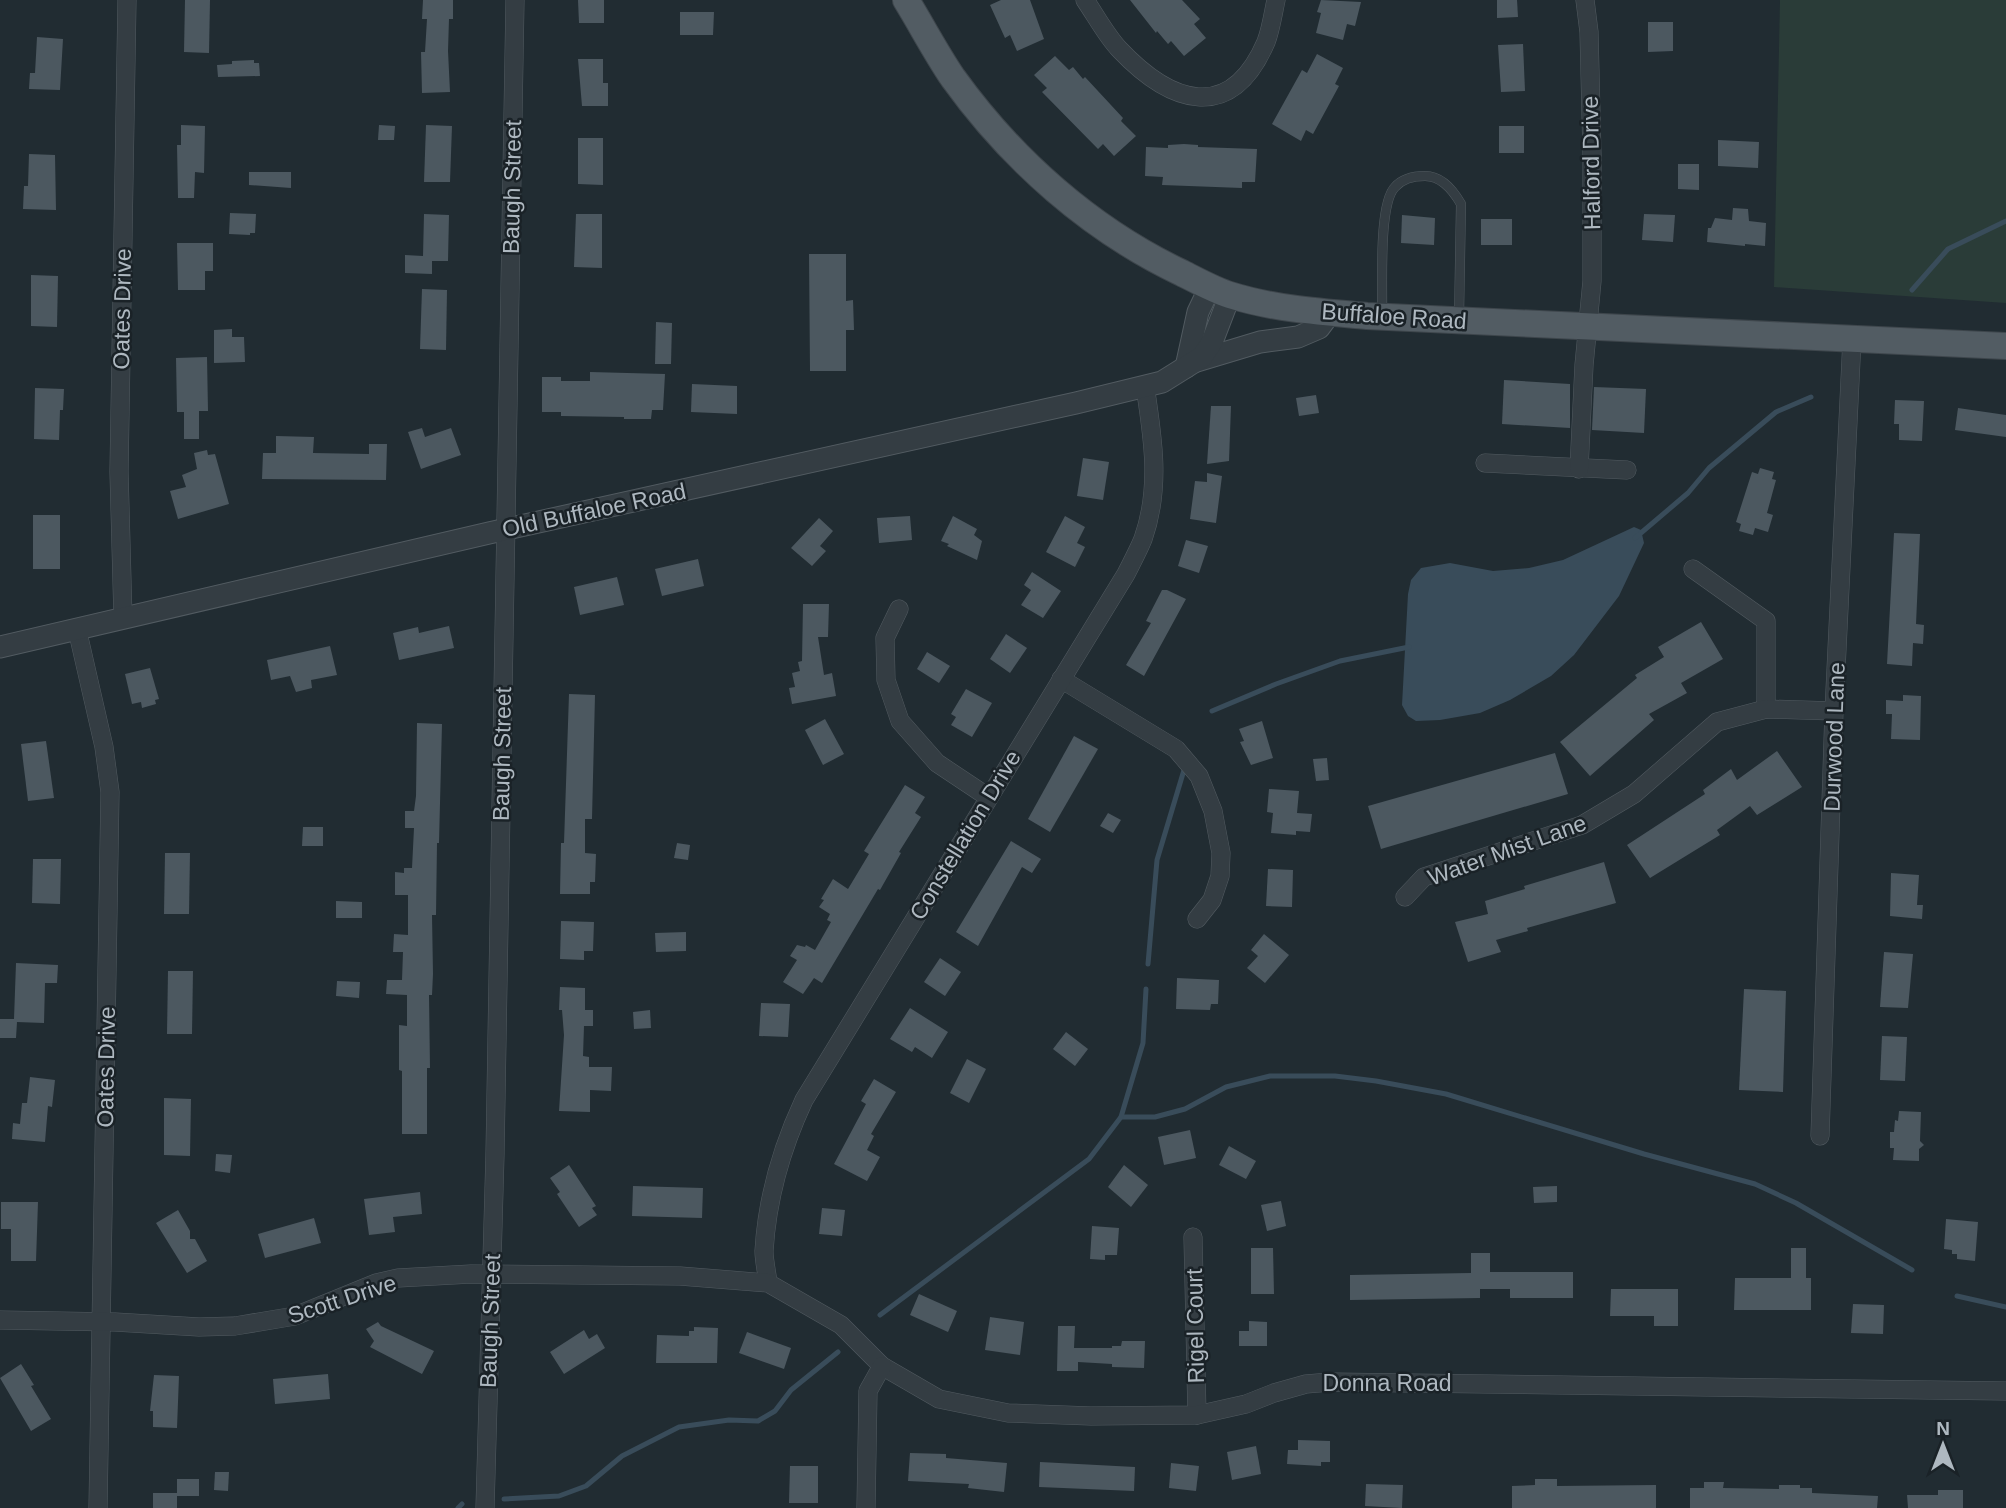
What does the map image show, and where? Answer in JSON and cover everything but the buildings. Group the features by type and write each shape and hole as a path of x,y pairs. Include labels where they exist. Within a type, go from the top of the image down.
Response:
{"main road":[{"name":"Buffaloe Road","path":"906,0 953,78 1002,139 1042,180 1116,237 1152,259 1220,291 1273,306 1382,317 2006,346"}],"street":[{"name":"Oates Drive","path":"123,618 119,472 128,0"},
{"name":"Baugh Street","path":"485,1508 515,0"},
{"path":"1085,0 1117,47 1143,72 1179,94 1199,97 1226,93 1250,73 1267,39 1276,0"},
{"name":"Halford Drive","path":"1579,469 1592,281 1589,32 1585,0"},
{"path":"1190,364 1198,312 1220,291"},
{"name":"Old Buffaloe Road","path":"0,647 1162,382 1190,364 1260,342 1298,337 1319,328 1331,312"},
{"name":"Durwood Lane","path":"1820,1136 1833,711 1852,339"},
{"name":"Constellation Drive","path":"768,1283 764,1252 778,1165 804,1100 1126,574 1143,539 1154,484 1155,456 1145,386"},
{"path":"1485,463 1627,470"},
{"path":"1693,569 1766,621 1766,709"},
{"path":"899,609 885,638 886,680 900,721 937,763 988,797"},
{"name":"Oates Drive","path":"77,629 104,747 110,792 98,1508"},
{"path":"1061,678 1176,749 1199,776 1213,811 1221,853 1220,876 1212,900 1197,919"},
{"name":"Water Mist Lane","path":"1405,897 1423,877 1582,825 1634,794 1717,722 1766,709 1833,711"},
{"name":"Rigel Court","path":"1193,1237 1197,1415"},
{"name":"Scott Drive","path":"0,1320 199,1327 264,1323 295,1317 376,1283 431,1275 680,1276 768,1283"},
{"name":"Donna Road","path":"768,1283 841,1325 882,1366 939,1399 1008,1413 1091,1416 1197,1415 1247,1404 1306,1384 1329,1382 2006,1391"},
{"path":"866,1508 868,1391 882,1366"}],"lane":[{"path":"1382,317 1384,219 1387,199 1395,186 1406,179 1434,177 1444,182 1461,204 1459,320"}],"green space":[{"path":"1780,0 2006,0 2006,303 1774,287"}],"water":[{"path":"1634,527 1641,530 1644,543 1619,596 1574,655 1551,676 1510,700 1480,713 1416,721 1408,716 1402,705 1408,594 1411,580 1421,568 1450,563 1493,571 1529,568 1563,560"}],"waterway":[{"path":"1912,290 1948,249 2006,221"},
{"path":"1635,538 1688,493 1709,468 1776,412 1811,397"},
{"path":"1212,711 1340,661 1409,647"},
{"path":"1148,964 1157,860 1184,770"},
{"path":"880,1315 1089,1159 1121,1117 1143,1043 1146,989"},
{"path":"1121,1117 1155,1117 1185,1109 1226,1087 1270,1076 1335,1076 1446,1094 1644,1154 1755,1184 1796,1203 1912,1270"},
{"path":"1957,1296 2006,1307"},
{"path":"504,1499 559,1496 586,1486 622,1456 679,1427 729,1420 758,1421 775,1411 791,1390 838,1352"},
{"path":"458,1508 462,1504"}]}
